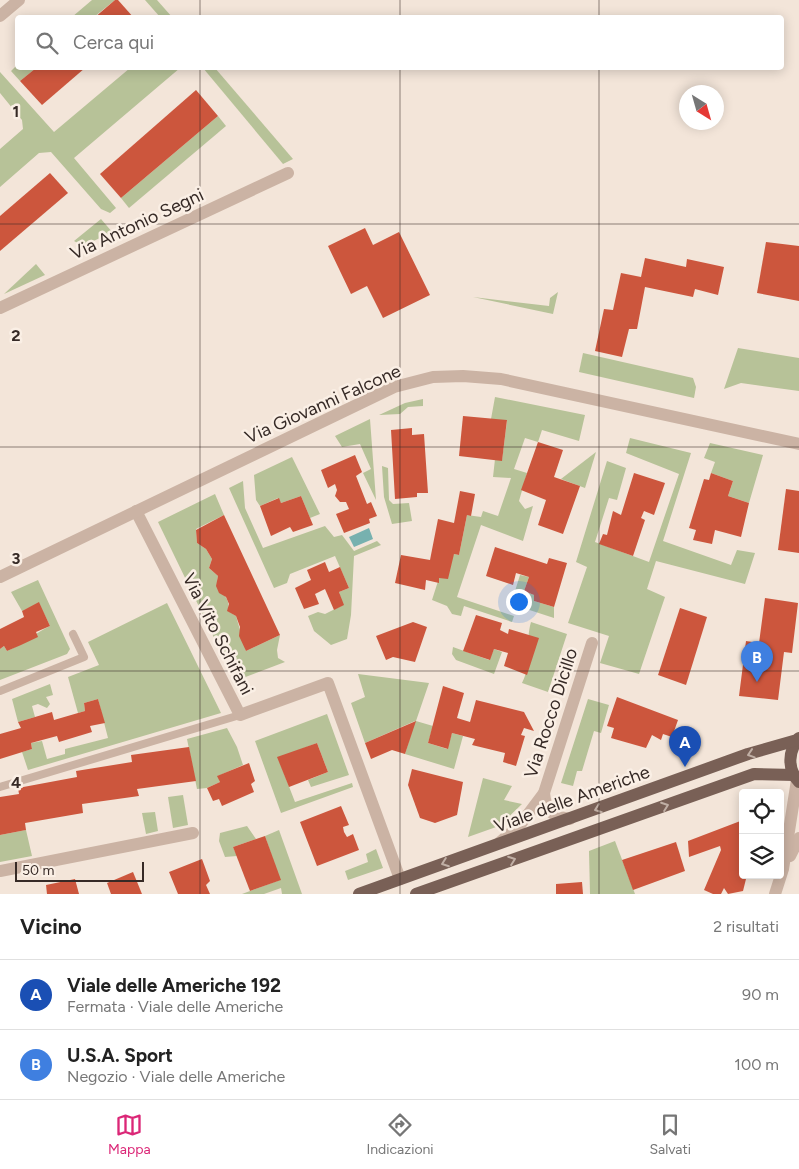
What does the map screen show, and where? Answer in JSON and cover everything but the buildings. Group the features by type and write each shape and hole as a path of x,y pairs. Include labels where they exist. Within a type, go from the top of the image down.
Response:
{"main road":[{"name":"Viale delle Americhe","path":"359,894 748,754 798,739"},
{"path":"796,779 790,757 798,739"},
{"name":"Viale delle Americhe","path":"416,894 754,774 796,779"}],"street":[{"path":"0,16 19,0"},
{"name":"Via Antonio Segni","path":"0,308 288,173"},
{"name":"Via Giovanni Falcone","path":"0,577 394,386 433,377 463,376 501,379 799,444"},
{"name":"Via Vito Schifani","path":"136,511 240,715 328,683 400,879"},
{"name":"Via Rocco Dicillo","path":"498,844 520,825 544,793 592,643"},
{"path":"784,862 796,779"},
{"path":"544,793 545,808 552,815 570,819"},
{"path":"0,871 193,833"},
{"path":"784,867 799,838"},
{"path":"775,894 780,879"}],"lane":[{"path":"0,690 84,657 73,634"},
{"path":"0,787 240,715"}],"green space":[{"path":"92,0 115,0 96,15 74,15"},
{"path":"145,0 157,0 170,15 158,15"},
{"path":"15,67 15,70 34,70 20,81 11,71"},
{"path":"128,70 178,70 74,158 116,208 110,213 101,209 51,152 39,153 0,187 0,149 23,129 22,120 0,93 0,72 54,132"},
{"path":"205,70 217,70 293,159 283,164"},
{"path":"218,116 226,126 129,208 121,198"},
{"path":"101,219 119,240 110,244 102,237 83,246 74,241"},
{"path":"36,264 45,275 4,294"},
{"path":"558,292 553,314 473,297 549,306 550,298"},
{"path":"738,348 799,358 799,391 741,383 724,389"},
{"path":"583,353 693,378 696,387 694,398 579,372"},
{"path":"495,397 585,415 579,441 542,430 538,442 525,438 514,469 527,473 519,501 525,509 533,506 523,541 481,525 457,597 514,616 512,622 464,606 461,616 452,614 447,606 432,600 439,578 454,554 459,555 467,515 481,517 483,511 498,516 511,478 493,477 495,459 502,460 507,421 491,419"},
{"path":"423,399 423,406 408,407 400,414 379,415 405,403"},
{"path":"370,419 376,500 363,473 371,469 360,444 342,447 335,436"},
{"path":"630,438 691,453 663,541 731,565 737,550 755,553 745,584 656,561 647,589 665,597 639,674 600,663 609,636 568,623 587,567 576,562 607,461 626,468 617,500 609,498 595,542 649,562 679,474 626,453"},
{"path":"710,443 763,455 749,503 728,496 733,481 711,473 715,462 704,458"},
{"path":"596,452 585,488 561,479"},
{"path":"292,457 320,514 310,518 301,496 281,503 278,498 260,506 256,500 254,475"},
{"path":"382,466 388,468 389,500 393,504 409,503 412,521 392,524 384,497"},
{"path":"243,481 245,508 263,548 325,526 334,537 342,535 354,551 377,541 381,545 354,556 351,615 347,639 331,645 314,631 308,616 318,612 325,614 343,605 339,592 349,588 335,556 290,574 287,583 274,588 229,488"},
{"path":"215,494 224,515 196,529 197,543 206,549 212,559 209,568 218,576 218,587 228,600 228,611 236,616 246,651 280,635 277,650 278,658 285,662 235,681 158,522"},
{"path":"520,575 529,577 524,591 534,595 534,601 554,607 554,618 511,604"},
{"path":"38,580 70,649 67,654 0,680 0,649 4,646 7,651 50,626 39,603 22,611 11,592"},
{"path":"167,603 221,713 28,770 22,752 32,749 31,743 42,741 47,759 65,754 65,749 108,738 98,699 84,703 85,711 78,713 68,677 99,665 88,642"},
{"path":"531,622 567,634 548,692 522,683 527,669 528,637"},
{"path":"453,647 489,660 494,649 502,652 494,674 456,660 452,654"},
{"path":"358,674 429,683 416,721 433,726 428,743 447,749 452,733 463,736 454,769 405,754 415,721 365,743 351,703 365,697"},
{"path":"50,684 53,695 46,697 50,704 47,708 38,704 32,706 35,717 18,722 12,699"},
{"path":"588,699 609,705 601,733 594,731 582,771 577,771 573,786 561,783"},
{"path":"327,714 349,775 311,787 308,780 328,772 317,743 278,758 295,802 352,783 353,787 281,813 255,741"},
{"path":"227,728 237,747 243,765 218,776 220,782 207,788 197,789 187,739"},
{"path":"483,778 512,786 504,800 522,804 499,826 468,837"},
{"path":"183,795 188,825 173,828 168,797"},
{"path":"155,812 158,831 146,834 142,813"},
{"path":"247,826 256,839 233,847 237,856 225,857 219,841 220,833"},
{"path":"26,830 32,856 0,862 0,835"},
{"path":"279,830 302,894 282,894 281,888 264,894 242,894 280,880 265,836"},
{"path":"615,841 635,894 590,894 589,851"},
{"path":"376,849 383,868 348,880 345,871 368,862 366,854"}],"water":[{"path":"369,528 373,539 354,547 349,537"}],"place":[{"name":"U.S.A. Sport","path":"757,682"},
{"name":"Viale delle Americhe 192","path":"685,767"}]}
